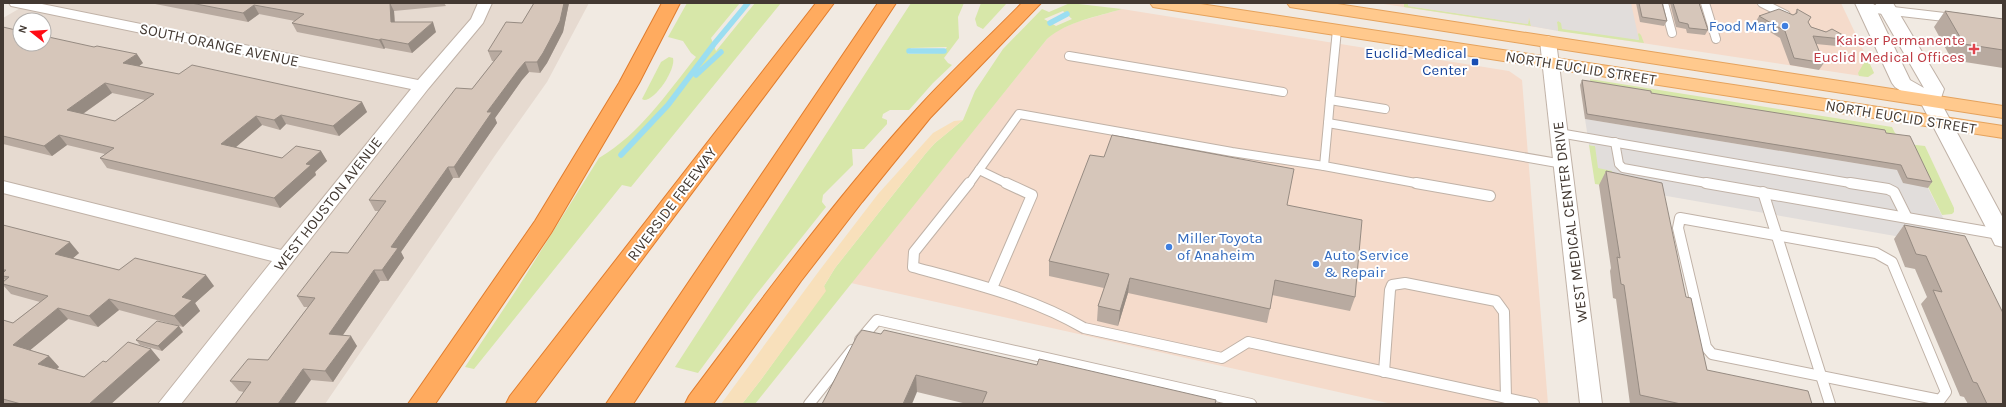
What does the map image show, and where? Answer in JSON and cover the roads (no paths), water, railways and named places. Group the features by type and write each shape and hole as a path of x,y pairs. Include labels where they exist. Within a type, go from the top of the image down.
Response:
{"highway":[{"path":"421,404 543,227 629,83 671,3"},
{"name":"RIVERSIDE FREEWAY","path":"519,404 825,3"},
{"path":"619,404 886,3"},
{"path":"698,404 793,275 854,197 923,114 1032,3"}],"main road":[{"name":"NORTH EUCLID STREET","path":"1159,3 2003,132"},
{"name":"NORTH EUCLID STREET","path":"1296,3 2003,112"}],"street":[{"path":"3,5 7,3"},
{"name":"SOUTH ORANGE AVENUE","path":"16,3 422,86"},
{"name":"WEST HOUSTON AVENUE","path":"169,404 422,86 478,20 485,3"},
{"path":"1876,6 1902,83 1930,101 2002,237"},
{"path":"1876,6 1934,89 1930,101"},
{"name":"WEST MEDICAL CENTER DRIVE","path":"1548,41 1591,404"},
{"path":"3,187 286,258"}],"lane":[{"path":"1664,3 1672,33"},
{"path":"1705,3 1716,40"},
{"path":"1762,3 1788,17"},
{"path":"1876,6 1962,19"},
{"path":"1324,166 1338,30"},
{"path":"1069,56 1284,92"},
{"path":"1330,100 1385,109"},
{"path":"1490,196 1019,114 979,170 914,252 913,267 1014,294 1067,316 1084,328 1222,358 1248,342 1534,404"},
{"path":"1328,123 1563,164"},
{"path":"1559,133 1888,189 1894,192 1908,218"},
{"path":"1615,142 1619,164 1623,168 1908,218 2002,237"},
{"path":"979,170 1032,195 992,288"},
{"path":"1762,192 1830,404"},
{"path":"1680,218 1687,218 1876,253 1892,262 1946,392 1940,400 1821,377 1712,354 1706,347 1678,221 1680,218"},
{"path":"1384,372 1390,290 1392,285 1405,283 1476,297 1496,302 1504,312 1506,398"},
{"path":"809,404 877,320 1251,404"}],"waterway":[{"path":"621,155 668,105 714,44 748,3"},
{"path":"1050,23 1067,14"},
{"path":"909,51 944,51"},
{"path":"696,75 721,52"}],"place":[{"name":"Food Mart","path":"1785,26"},
{"name":"Kaiser Permanente Euclid Medical Offices","path":"1974,49"},
{"name":"Euclid-Medical Center","path":"1475,62"},
{"name":"Miller Toyota of Anaheim","path":"1169,247"},
{"name":"Auto Service & Repair","path":"1316,264"}]}
